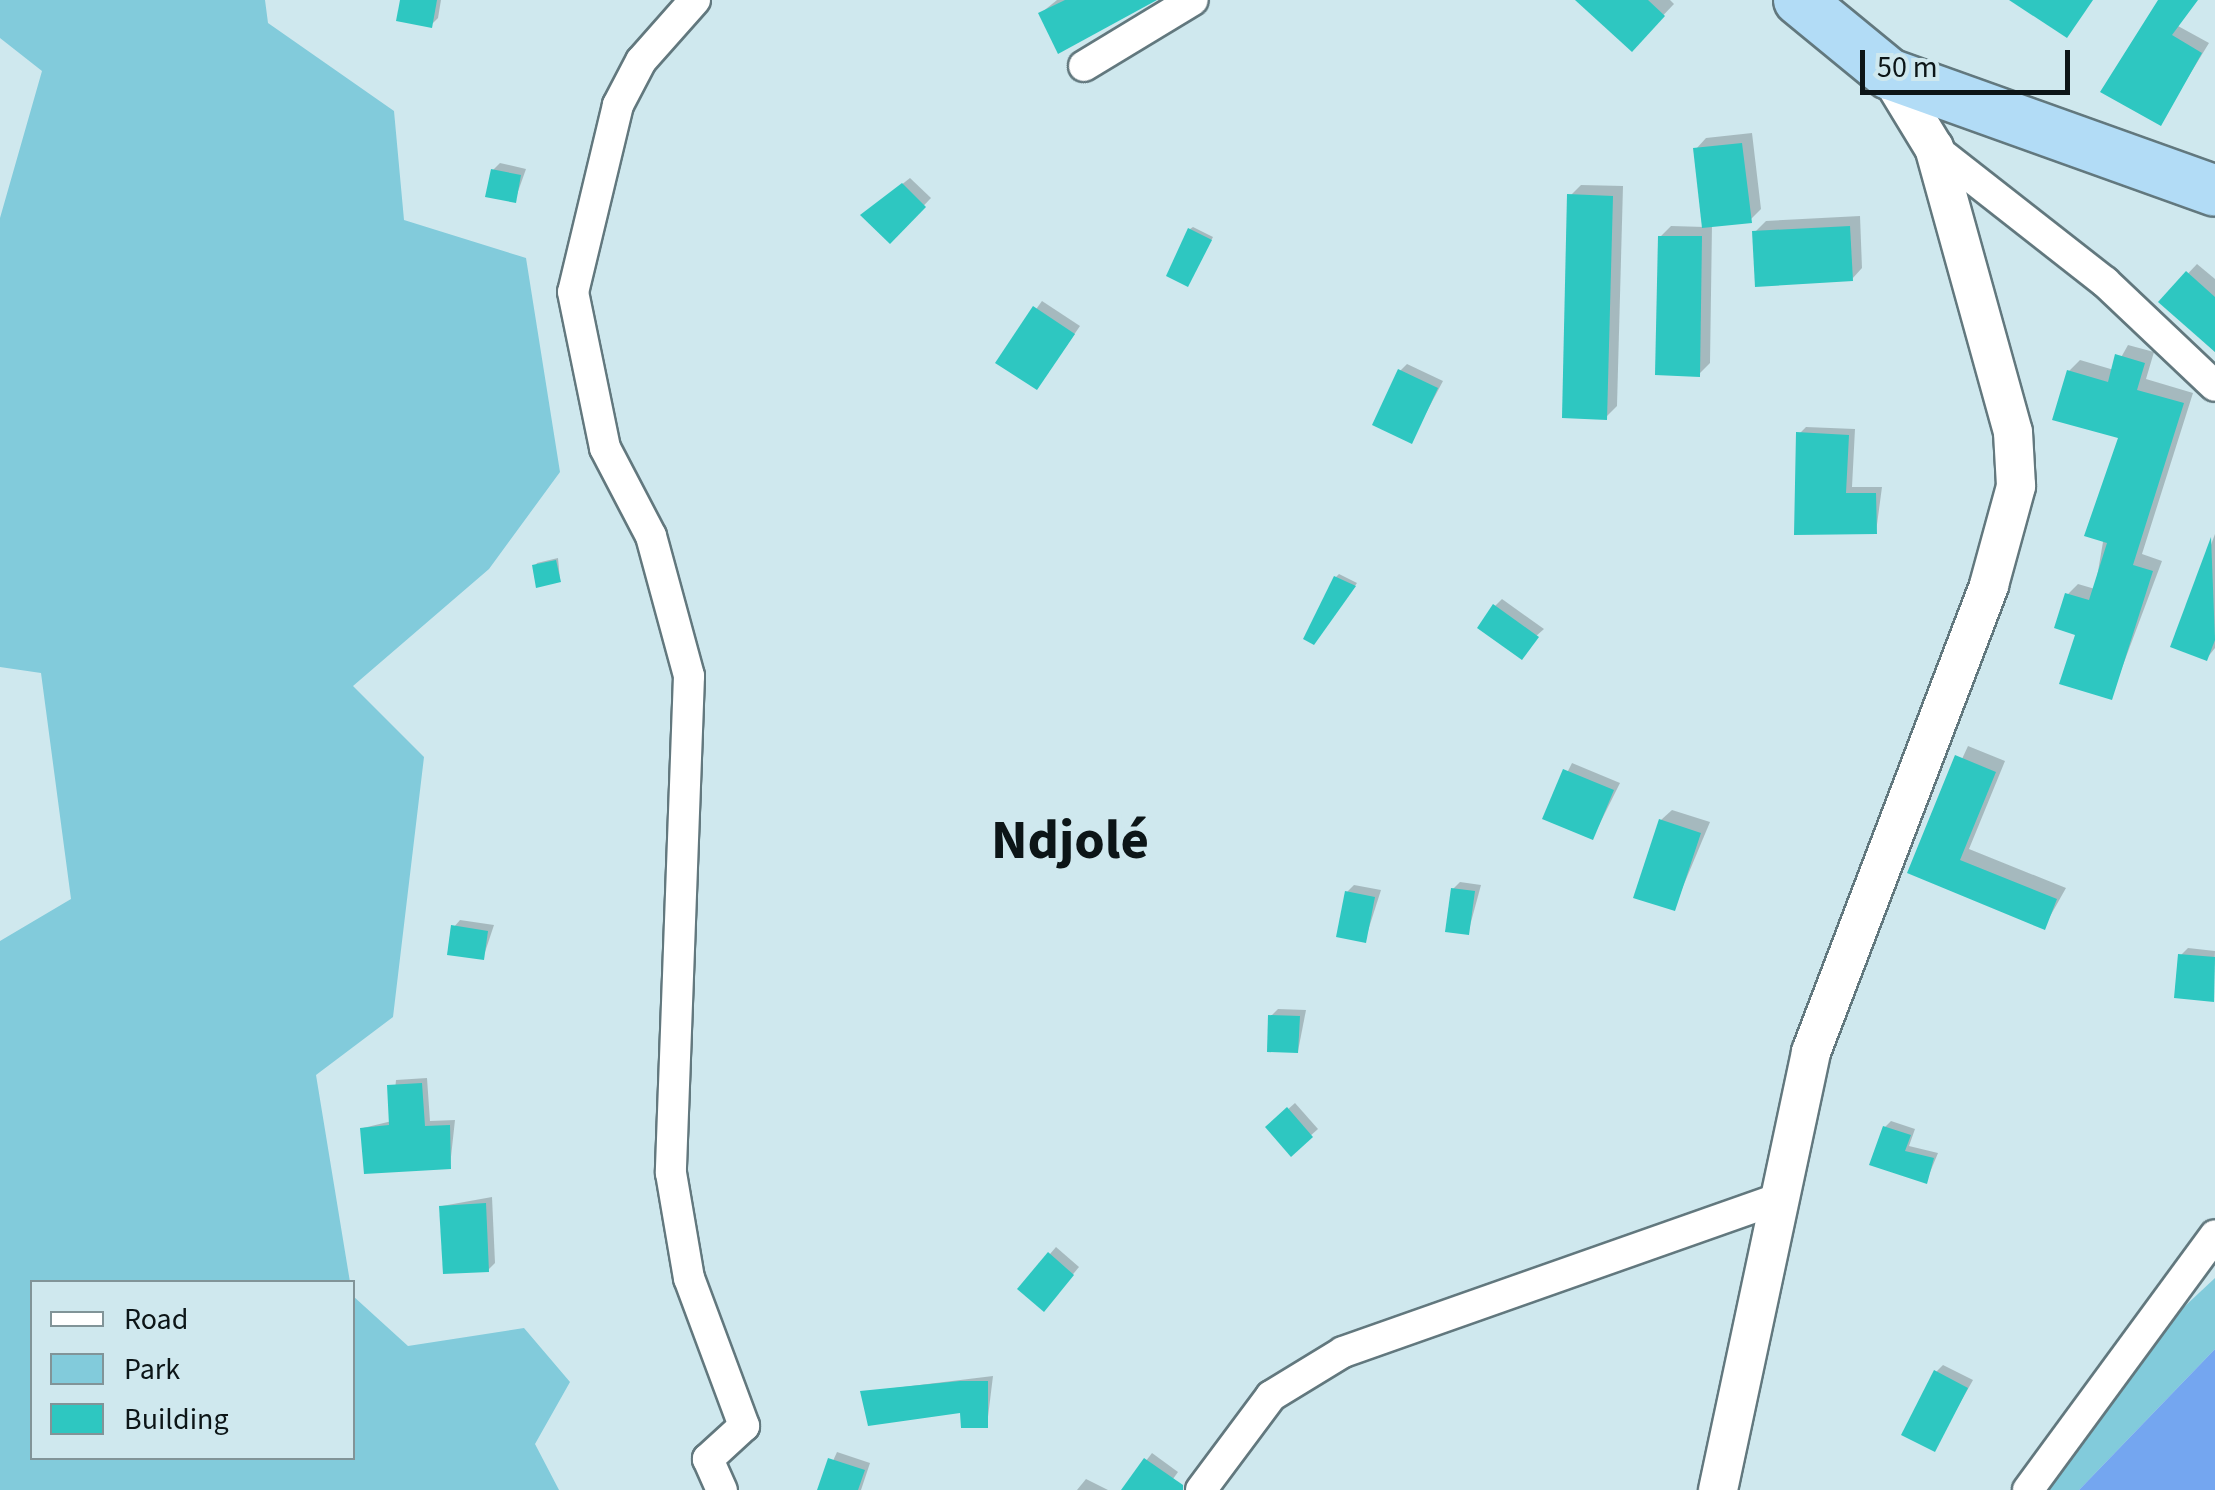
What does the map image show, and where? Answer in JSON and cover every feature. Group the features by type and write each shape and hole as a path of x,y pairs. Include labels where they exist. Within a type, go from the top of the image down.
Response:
{"highway":[{"path":"1800,0 1888,74 2215,192"}],"street":[{"path":"695,0 640,61 618,106 572,292 605,448 651,536 689,676 672,1173 690,1278 744,1426 708,1459 722,1490"},
{"path":"1084,66 1193,0"},
{"path":"1718,1490 1812,1052 1989,586 2016,486 2001,382 1934,148 1888,74"},
{"path":"1934,148 2105,282 2215,386"},
{"path":"1201,1490 1271,1396 1344,1352 1781,1198"},
{"path":"2028,1490 2214,1236"}],"green space":[{"path":"0,0 265,0 268,23 394,111 404,220 526,258 560,472 489,569 353,686 424,757 393,1017 316,1075 350,1280 30,1280 30,1460 355,1460 355,1298 408,1346 524,1328 570,1382 535,1444 559,1490 0,1490 0,941 71,899 41,673 0,667 0,218 42,71 0,38"},
{"path":"2215,1278 2215,1349 2079,1490 2046,1490 2169,1321"}],"water":[{"path":"2215,1349 2215,1490 2079,1490"}],"building":[{"path":"400,0 437,0 432,28 396,21"},
{"path":"1065,0 1157,0 1058,54 1038,13"},
{"path":"1575,0 1648,0 1665,16 1632,52"},
{"path":"2009,0 2093,0 2067,38"},
{"path":"2158,0 2198,0 2172,35 2202,53 2161,126 2100,92"},
{"path":"1742,143 1752,223 1702,228 1693,148"},
{"path":"491,169 521,175 516,203 485,197"},
{"path":"902,183 926,207 890,244 860,215"},
{"path":"1567,194 1613,196 1607,420 1562,418"},
{"path":"1850,226 1853,281 1755,287 1752,231"},
{"path":"1188,228 1212,240 1188,287 1166,276"},
{"path":"1658,236 1702,236 1700,377 1655,375"},
{"path":"2186,271 2215,297 2215,352 2158,302"},
{"path":"1033,306 1075,334 1037,390 995,363"},
{"path":"2115,354 2145,363 2137,390 2184,403 2133,565 2153,571 2112,700 2059,684 2075,635 2054,628 2065,593 2089,600 2107,543 2084,536 2118,438 2052,420 2067,370 2108,382"},
{"path":"1398,369 1438,388 1412,444 1372,425"},
{"path":"1796,432 1849,435 1846,493 1876,493 1877,534 1794,535"},
{"path":"2211,537 2215,640 2207,661 2170,647"},
{"path":"556,560 561,582 536,588 532,565"},
{"path":"1334,576 1356,586 1314,645 1303,639"},
{"path":"1493,604 1539,637 1522,660 1477,628"},
{"path":"1955,755 1996,772 1960,860 2057,899 2045,930 1907,873"},
{"path":"1563,769 1614,790 1593,840 1542,819"},
{"path":"1659,819 1701,833 1675,911 1633,898"},
{"path":"1451,888 1475,891 1469,935 1445,932"},
{"path":"1345,891 1375,897 1366,943 1336,937"},
{"path":"451,925 488,931 484,960 447,955"},
{"path":"2178,954 2215,957 2214,1002 2174,998"},
{"path":"1268,1015 1300,1016 1298,1053 1267,1052"},
{"path":"422,1083 425,1126 450,1125 451,1169 364,1174 360,1128 389,1125 387,1085"},
{"path":"1287,1107 1313,1137 1291,1157 1265,1127"},
{"path":"1883,1126 1911,1135 1905,1151 1934,1158 1927,1184 1869,1165"},
{"path":"486,1203 489,1272 443,1274 439,1206"},
{"path":"1048,1252 1074,1275 1044,1312 1017,1289"},
{"path":"1934,1370 1968,1388 1935,1452 1901,1435"},
{"path":"988,1381 988,1428 961,1428 960,1413 868,1426 860,1391"},
{"path":"828,1458 865,1470 858,1490 817,1490"},
{"path":"1144,1458 1183,1485 1183,1490 1121,1490"}],"district":[{"name":"Ndjolé","path":"1070,842"}]}
